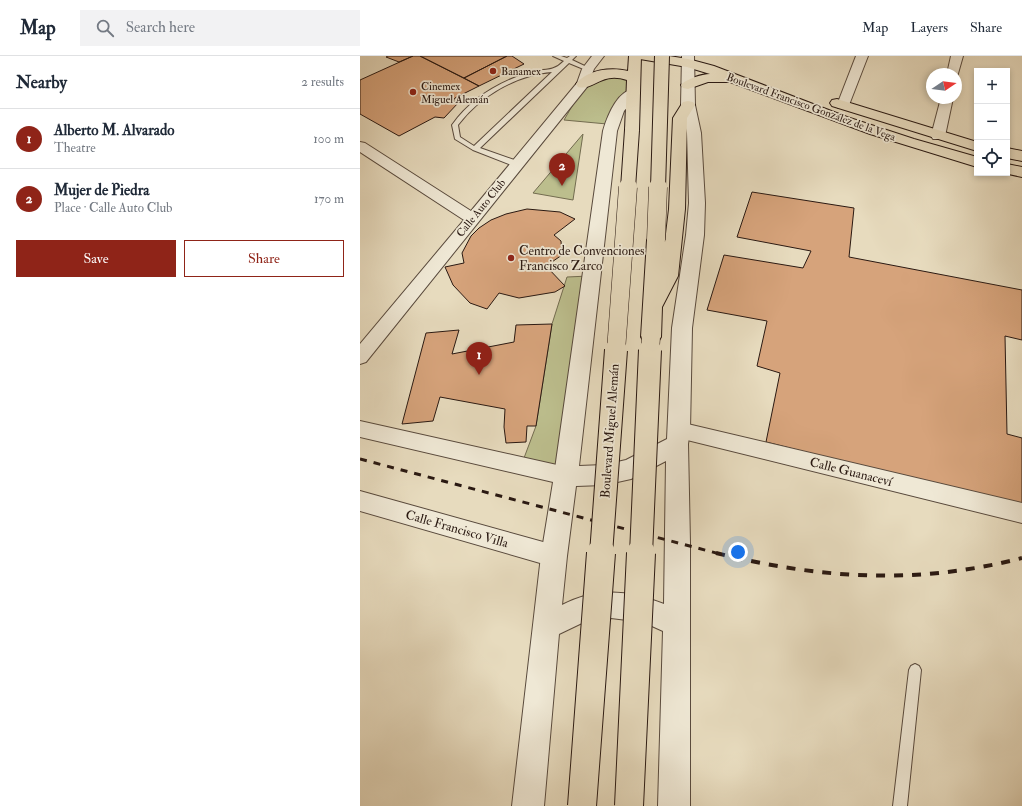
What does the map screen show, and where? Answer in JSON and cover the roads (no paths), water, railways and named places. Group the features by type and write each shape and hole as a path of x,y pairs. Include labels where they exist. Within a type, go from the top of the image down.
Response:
{"main road":[{"name":"Boulevard Miguel Alemán","path":"582,806 632,130 635,56"},
{"name":"Boulevard Francisco González de la Vega","path":"645,56 688,59 734,79 879,134 974,161"},
{"path":"629,806 653,306 662,56"},
{"name":"Boulevard Francisco González de la Vega","path":"712,56 734,64"},
{"path":"583,84 595,76 603,73 618,72 633,85"},
{"path":"653,306 669,276 676,209 680,118 688,95 707,78 734,79"},
{"name":"Boulevard Francisco González de la Vega","path":"821,97 938,136 974,146"},
{"path":"1010,154 1022,156"},
{"path":"1010,170 1022,172"}],"street":[{"name":"Calle Auto Club","path":"360,358 472,218 583,84 588,69 598,56"},
{"path":"843,105 862,56"},
{"path":"954,68 957,56"},
{"path":"674,806 678,437 682,328 695,235 697,203 694,133 688,95 688,59"},
{"path":"528,806 548,626 554,556 566,476 610,131 617,110 633,85"},
{"path":"938,136 946,104"},
{"path":"360,146 472,218"},
{"path":"360,429 566,476 604,475 631,469 678,437"},
{"name":"Calle Guanaceví","path":"678,437 1022,513"},
{"name":"Calle Francisco Villa","path":"360,501 554,556"},
{"path":"548,626 579,610 611,605 643,609 677,623"}],"lane":[{"path":"556,56 570,59 588,69"},
{"path":"475,149 570,59"},
{"path":"517,164 475,149 457,138 455,125 463,113 485,96 507,83 532,74 559,70"},
{"path":"900,806 915,670"}],"railway":[{"path":"360,459 718,553"},
{"path":"718,553 793,569 869,575 907,575 945,572 983,567 1022,558"}],"place":[{"name":"Banamex","path":"493,71"},
{"name":"Cinemex Miguel Alemán","path":"413,92"},
{"name":"Mujer de Piedra","path":"562,186"},
{"name":"Centro de Convenciones Francisco Zarco","path":"511,258"},
{"name":"Alberto M. Alvarado","path":"479,375"}]}
